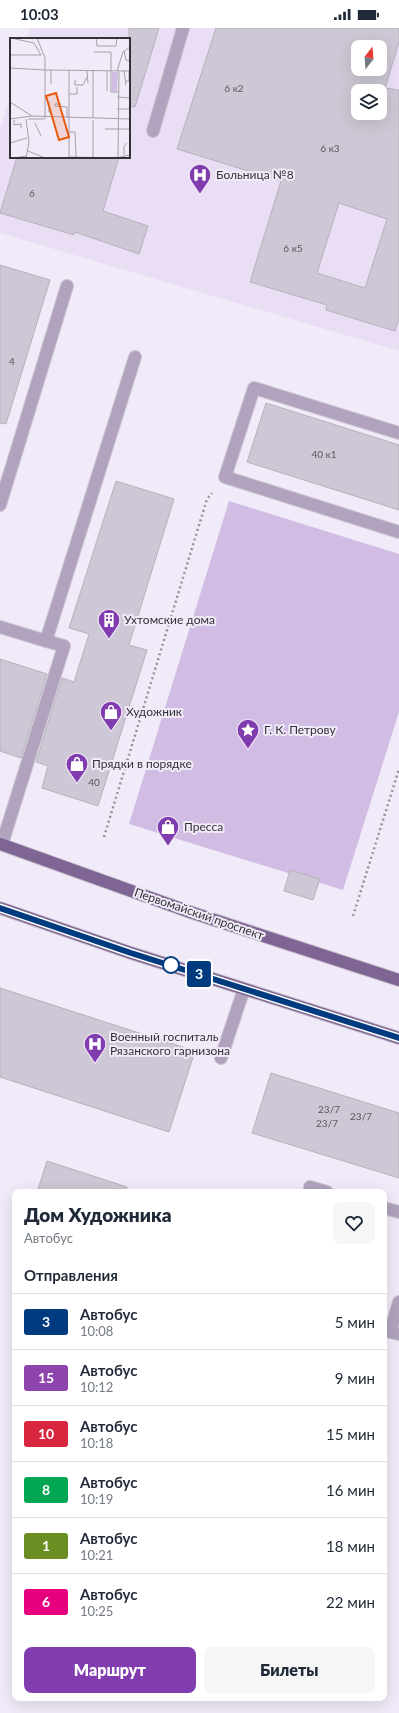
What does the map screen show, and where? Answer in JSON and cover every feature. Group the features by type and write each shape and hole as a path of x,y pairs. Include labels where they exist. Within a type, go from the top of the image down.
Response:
{"main road":[{"name":"Первомайский проспект","path":"1,844 190,912 399,980"},
{"path":"0,908 244,989 399,1038"}],"lane":[{"path":"153,131 183,28"},
{"path":"0,505 67,286"},
{"path":"46,641 135,357"},
{"path":"399,433 254,388 225,477 399,532"},
{"path":"0,627 64,646 1,844"},
{"path":"221,1058 244,989"},
{"path":"310,1187 317,1189"},
{"path":"387,1209 399,1212"},
{"path":"391,1332 399,1302"}],"path":[{"path":"104,837 207,499 225,477"},
{"path":"354,916 399,769"}],"shaded area":[{"name":"Больница №8","path":"30,28 399,28 399,351 0,233 0,130 10,96 10,158 130,158 130,38 27,38"},
{"path":"229,501 399,554 399,712 343,890 129,824"}],"building":[{"path":"129,28 159,28 135,107 130,106"},
{"path":"216,28 399,28 399,42 386,84 351,84 351,120 387,120 387,88 399,90 399,318 395,331 326,310 327,305 250,282 281,181 177,149","holes":["339,203 387,219 365,288 317,273"]},
{"path":"17,158 119,158 103,211 148,226 139,254 75,232 74,235 0,213"},
{"path":"0,265 50,280 6,424 0,423"},
{"path":"266,403 399,445 399,510 247,462"},
{"name":"Ухтомские дома","path":"116,481 174,499 129,645 147,650 98,806 42,788 48,766 36,762 62,678 74,682 89,634 69,628"},
{"path":"0,659 47,674 21,758 0,751"},
{"path":"290,870 320,879 313,900 284,891"},
{"name":"Военный госпиталь Рязанского гарнизона","path":"0,988 195,1051 169,1132 0,1077"},
{"path":"271,1073 399,1113 399,1178 252,1133"},
{"path":"47,1161 127,1187 127,1189 38,1189"}],"bus line":[{"name":"3","path":"0,908 131,953 399,1038"}],"place":[{"name":"Больница №8","path":"200,194"},
{"name":"Ухтомские дома","path":"109,640"},
{"name":"Художник","path":"111,732"},
{"name":"Г. К. Петрову","path":"248,750"},
{"name":"Прядки в порядке","path":"77,784"},
{"name":"Пресса","path":"168,846"},
{"name":"Военный госпиталь Рязанского гарнизона","path":"95,1064"}]}
